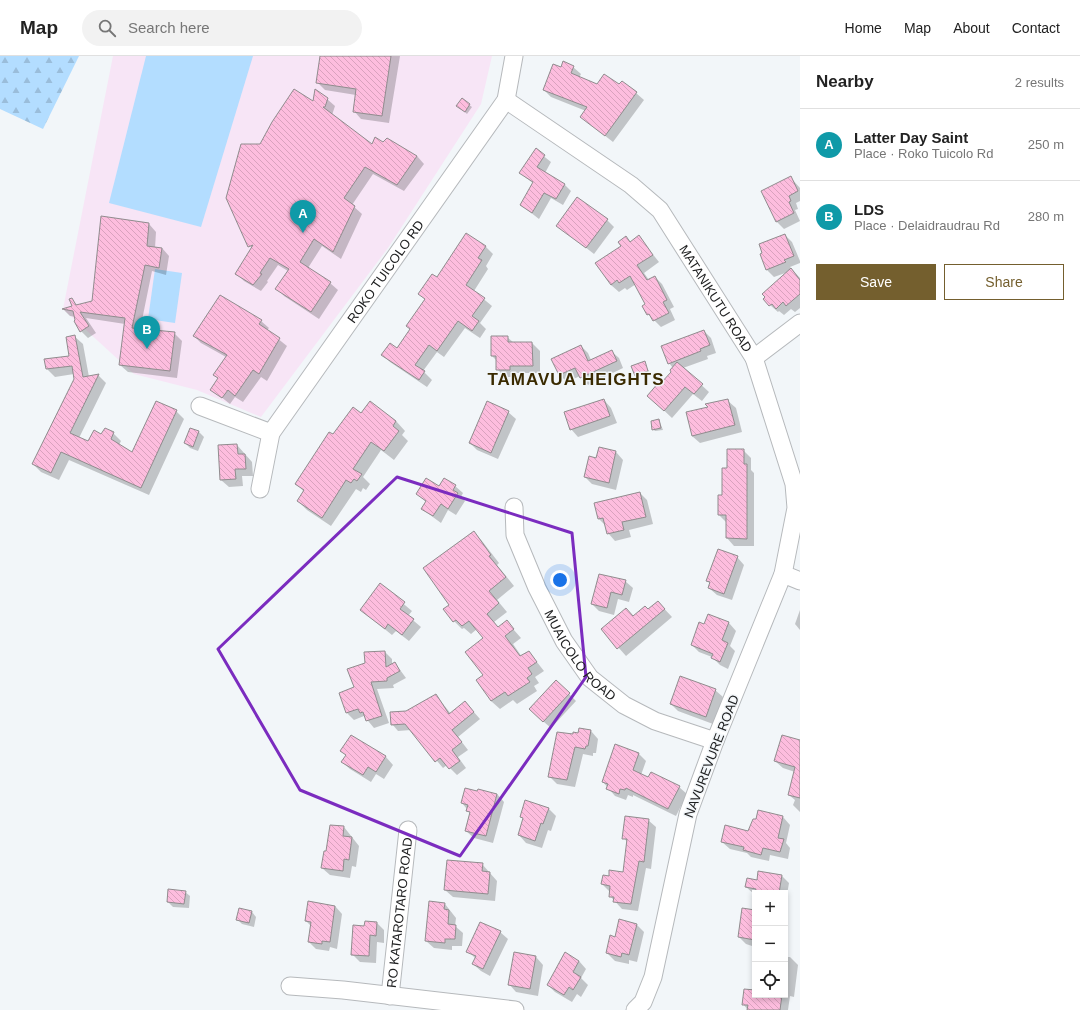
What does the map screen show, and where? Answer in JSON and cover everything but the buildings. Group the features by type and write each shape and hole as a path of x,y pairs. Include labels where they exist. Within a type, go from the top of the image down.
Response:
{"street":[{"name":"ROKO TUICOLO RD","path":"260,489 271,433 506,100 514,56"},
{"name":"MATANIKUTU ROAD","path":"506,100 630,185 660,210 754,358 794,484 796,508 783,574"},
{"path":"754,358 800,323"},
{"path":"200,406 271,433"},
{"name":"MUAICOLO ROAD","path":"514,507 515,535 537,588 564,641 590,678 624,705 655,721 715,741"},
{"path":"783,574 800,581"},
{"name":"NAVUREVURE ROAD","path":"634,1010 643,1002 653,977 688,814 715,741 783,574"},
{"name":"RO KATAROTARO ROAD","path":"390,996 408,830"},
{"path":"290,986 515,1010"}],"highlighted area":[{"path":"397,477 572,533 586,677 460,856 300,790 218,649"}],"shaded area":[{"path":"113,56 492,56 481,104 388,248 261,417 197,390 134,374 63,309"}],"green space":[{"path":"0,56 79,56 43,129 0,109"},
{"path":"146,56 253,56 201,227 109,203"},
{"path":"155,269 182,273 175,323 148,319"}],"place":[{"name":"Latter Day Saint","path":"303,233"},
{"name":"LDS","path":"147,349"}],"district":[{"name":"TAMAVUA HEIGHTS","path":"576,379"}]}
